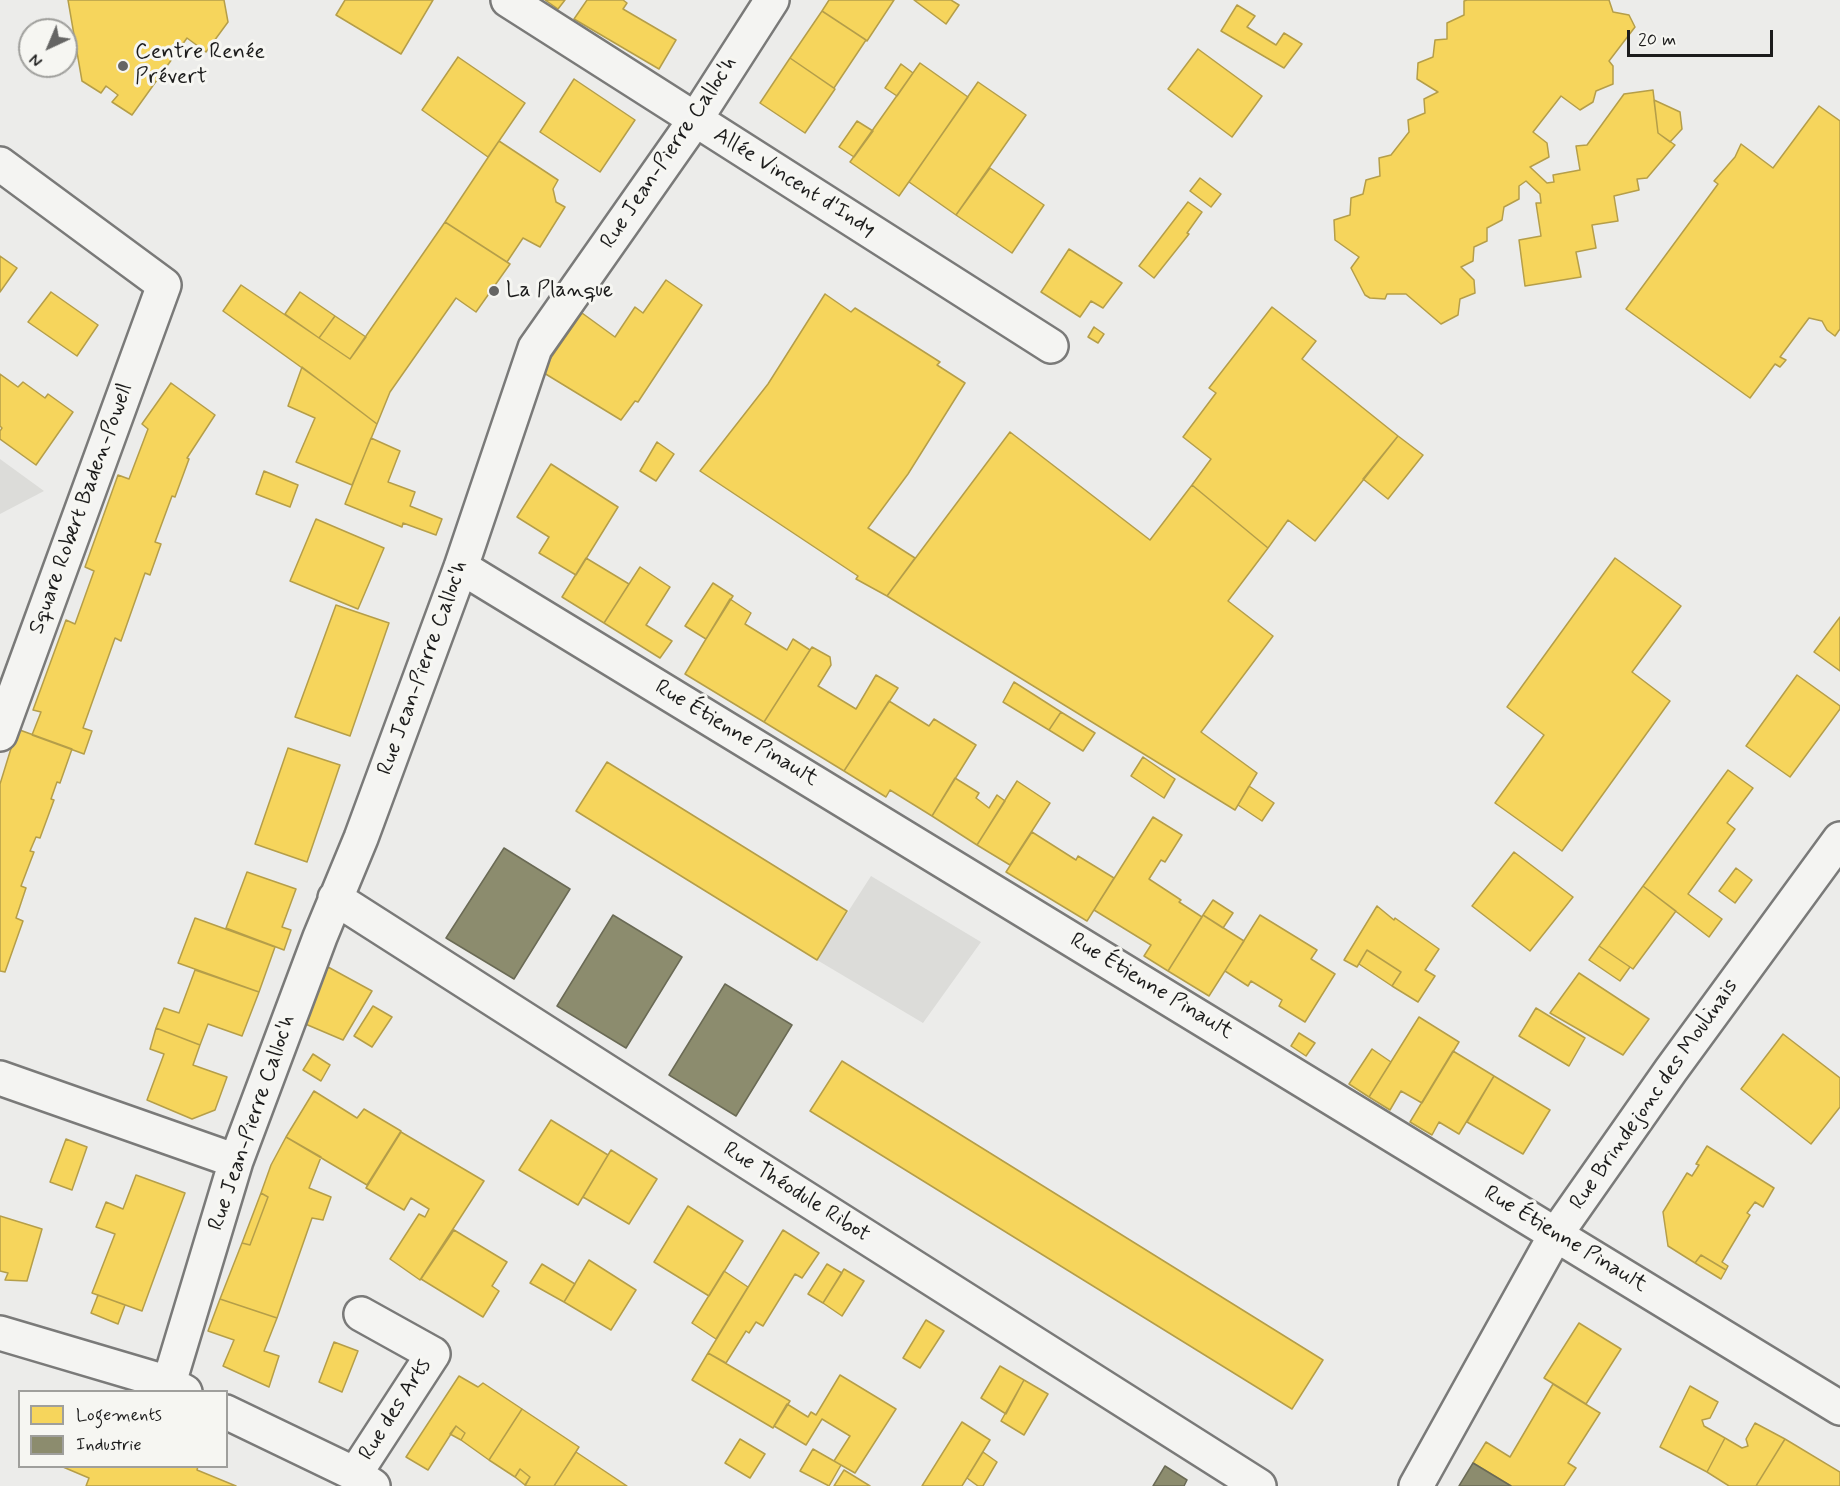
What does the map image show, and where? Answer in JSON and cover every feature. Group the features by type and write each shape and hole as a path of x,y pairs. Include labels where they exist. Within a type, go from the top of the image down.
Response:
{"street":[{"name":"Allée Vincent d'Indy","path":"507,0 1051,346"},
{"name":"Rue Jean-Pierre Calloc'h","path":"177,1387 236,1161 335,898 361,838 461,567 535,348 695,120 772,0"},
{"name":"Square Robert Baden-Powell","path":"0,164 164,285 0,734"},
{"name":"Rue Étienne Pinault","path":"461,567 1840,1408"},
{"name":"Rue Brindejonc des Moulinais","path":"1416,1486 1556,1234 1678,1061 1840,839"},
{"name":"Rue Théodule Ribot","path":"335,898 1258,1486"},
{"path":"0,1078 236,1161"},
{"name":"Rue des Arts","path":"228,1413 364,1480 434,1354 361,1314"},
{"path":"0,1333 177,1387"}],"shaded area":[{"path":"0,459 44,491 0,514"},
{"path":"871,876 981,942 923,1023 817,960"}],"building: Logements":[{"name":"Centre Renée Prévert","path":"68,0 224,0 228,22 206,52 187,38 132,115 112,102 118,95 106,86 101,93 82,81 78,58 78,18 71,18"},
{"path":"345,0 433,0 401,54 336,15"},
{"path":"545,0 565,0 558,9"},
{"path":"587,0 623,0 627,3 623,9 676,40 659,69 574,19"},
{"path":"829,0 894,0 867,41 822,11"},
{"path":"914,0 951,0 959,5 946,24"},
{"path":"1609,0 1613,12 1629,15 1635,27 1609,61 1613,66 1613,84 1596,91 1593,102 1580,110 1561,96 1533,132 1547,143 1549,157 1530,167 1547,183 1554,182 1553,175 1580,170 1576,146 1587,145 1624,94 1653,90 1658,133 1675,145 1647,178 1637,179 1639,190 1614,196 1618,221 1592,225 1596,248 1576,252 1581,277 1525,286 1519,240 1541,236 1536,203 1541,203 1540,194 1526,181 1519,186 1519,199 1504,207 1502,220 1487,228 1487,241 1474,247 1473,261 1461,267 1474,280 1475,293 1460,299 1458,315 1441,324 1406,294 1387,294 1385,299 1370,298 1365,295 1351,268 1359,257 1335,240 1334,220 1350,215 1351,198 1363,194 1366,180 1380,176 1379,158 1391,155 1409,132 1408,120 1425,113 1424,99 1438,92 1417,79 1418,63 1433,57 1435,40 1447,39 1447,23 1464,15 1464,1"},
{"path":"1237,5 1255,16 1247,27 1276,45 1284,33 1302,44 1284,68 1221,31"},
{"path":"822,11 866,40 834,88 790,58"},
{"path":"1198,49 1262,96 1232,137 1168,89"},
{"path":"458,57 525,103 488,157 422,110"},
{"path":"790,58 835,89 805,133 760,103"},
{"path":"920,63 968,97 899,196 850,162"},
{"path":"901,64 913,73 897,96 885,88"},
{"path":"574,79 635,120 600,172 540,132"},
{"path":"978,82 1026,115 956,215 909,182"},
{"path":"1654,100 1680,112 1682,129 1670,142 1658,133"},
{"path":"1819,106 1840,121 1840,329 1835,336 1827,330 1822,321 1809,318 1780,357 1786,360 1780,367 1775,364 1750,398 1626,309 1718,184 1714,181 1735,157 1741,144 1773,168"},
{"path":"857,121 873,131 854,157 839,147"},
{"path":"499,141 558,180 553,189 556,202 565,207 540,247 523,238 507,262 445,222"},
{"path":"990,168 1044,205 1012,253 956,215"},
{"path":"1200,178 1221,194 1211,207 1190,191"},
{"path":"1188,202 1202,212 1187,233 1189,234 1154,278 1139,266"},
{"path":"445,222 510,264 476,312 456,298 390,392 377,424 223,311 241,285 350,359"},
{"path":"1069,249 1122,283 1103,308 1091,301 1080,317 1041,292"},
{"path":"0,256 17,268 0,292"},
{"path":"666,280 702,305 638,402 635,401 621,420 544,373 548,362 582,313 615,337 635,307 643,313"},
{"path":"51,292 98,325 77,356 28,322"},
{"path":"300,292 335,316 319,338 285,314"},
{"path":"825,294 851,312 855,308 940,362 937,365 965,383 908,474 868,528 915,558 887,596 856,579 858,576 700,471 768,384"},
{"path":"1272,307 1316,341 1302,359 1398,436 1315,541 1288,520 1268,548 1192,485 1211,459 1183,437 1216,393 1209,388"},
{"path":"335,316 366,337 350,359 319,338"},
{"path":"1094,327 1104,334 1098,343 1088,337"},
{"path":"302,367 377,424 352,485 296,462 315,418 288,406"},
{"path":"0,374 18,387 23,382 45,398 48,394 73,412 36,465 0,439 2,428 0,426"},
{"path":"171,383 215,415 187,458 189,459 175,497 172,496 155,542 161,544 150,575 145,573 121,641 115,638 83,728 92,731 84,754 32,735 41,712 33,710 66,620 75,624 94,571 85,567 118,475 129,479 148,429 142,424"},
{"path":"1010,432 1150,540 1192,485 1268,548 1228,601 1273,636 1201,732 1257,773 1235,810 887,596"},
{"path":"1398,436 1423,455 1388,499 1363,479"},
{"path":"371,438 400,451 388,482 415,492 410,506 442,519 436,535 403,523 402,527 345,504"},
{"path":"657,442 674,454 656,481 640,471"},
{"path":"551,464 618,507 576,575 539,553 549,537 517,517"},
{"path":"264,471 298,485 290,507 256,494"},
{"path":"316,519 384,548 358,609 290,581"},
{"path":"586,558 629,584 604,623 562,597"},
{"path":"1615,558 1681,606 1632,672 1670,701 1562,851 1495,803 1544,735 1507,707"},
{"path":"640,567 670,587 646,625 672,641 660,658 604,623"},
{"path":"713,583 733,596 706,639 685,626"},
{"path":"730,599 751,613 745,624 787,650 793,639 810,650 764,722 685,674"},
{"path":"336,605 389,623 350,736 295,717"},
{"path":"1840,617 1840,671 1814,652"},
{"path":"812,647 830,657 831,665 818,686 856,709 876,675 898,688 844,771 764,722"},
{"path":"1797,675 1840,706 1840,709 1790,777 1746,746"},
{"path":"1014,682 1061,712 1049,730 1003,702"},
{"path":"889,701 929,726 934,719 976,745 932,816 890,790 886,797 844,771"},
{"path":"1061,712 1095,733 1083,751 1049,730"},
{"path":"17,729 72,749 60,783 57,782 51,799 54,800 40,838 36,837 30,851 34,852 21,886 26,888 16,918 23,921 5,972 0,971 0,784"},
{"path":"288,748 340,765 307,862 255,844"},
{"path":"1143,757 1175,779 1164,798 1131,776"},
{"path":"607,762 847,911 817,960 576,811"},
{"path":"1728,770 1753,788 1727,823 1735,829 1688,894 1722,919 1709,937 1643,886"},
{"path":"955,778 979,793 976,798 989,808 997,795 1005,801 977,845 932,816"},
{"path":"1017,781 1050,803 1010,865 977,845"},
{"path":"1249,786 1274,803 1262,821 1238,805"},
{"path":"1153,817 1182,835 1165,862 1161,860 1149,879 1202,917 1168,971 1144,956 1151,945 1094,910"},
{"path":"1032,832 1076,860 1078,856 1114,878 1087,921 1006,872"},
{"path":"1514,852 1573,897 1530,951 1472,906"},
{"path":"1736,868 1752,880 1735,903 1719,891"},
{"path":"247,872 296,889 282,927 291,930 284,950 226,928"},
{"path":"1643,886 1676,911 1633,969 1599,946"},
{"path":"1213,900 1233,913 1223,928 1203,915"},
{"path":"1377,906 1394,920 1395,918 1439,949 1425,970 1435,976 1418,1002 1392,986 1401,972 1367,950 1357,967 1344,960"},
{"path":"1203,915 1244,941 1209,996 1168,971"},
{"path":"1260,915 1317,950 1311,959 1335,974 1305,1022 1279,1006 1282,1000 1251,981 1248,986 1225,971"},
{"path":"195,918 275,947 259,992 178,963"},
{"path":"1599,946 1630,967 1620,981 1589,960"},
{"path":"1367,950 1401,972 1392,986 1359,964"},
{"path":"328,967 372,991 343,1040 303,1023"},
{"path":"195,970 259,992 242,1036 208,1024 200,1045 156,1028 164,1008 179,1013"},
{"path":"1579,973 1649,1019 1623,1055 1550,1013"},
{"path":"373,1006 392,1017 372,1047 354,1036"},
{"path":"1536,1008 1585,1038 1569,1066 1519,1036"},
{"path":"1419,1017 1459,1042 1422,1103 1401,1091 1390,1110 1369,1097"},
{"path":"156,1028 200,1045 193,1065 227,1077 215,1110 192,1119 147,1100 164,1054 150,1049"},
{"path":"1299,1033 1315,1043 1306,1056 1291,1046"},
{"path":"1783,1034 1840,1078 1840,1107 1811,1144 1741,1089"},
{"path":"1372,1049 1391,1062 1369,1097 1349,1084"},
{"path":"1453,1051 1494,1076 1459,1134 1439,1122 1432,1135 1410,1122"},
{"path":"313,1054 330,1065 321,1081 303,1070"},
{"path":"842,1061 1323,1360 1292,1409 810,1111"},
{"path":"1494,1076 1550,1110 1523,1154 1467,1122"},
{"path":"314,1091 357,1118 364,1109 401,1131 367,1185 286,1137"},
{"path":"551,1120 608,1155 578,1205 519,1170"},
{"path":"401,1132 484,1181 420,1280 390,1259 419,1214 425,1217 429,1209 411,1198 404,1210 366,1188"},
{"path":"286,1137 321,1157 309,1188 331,1197 323,1220 312,1218 277,1318 220,1299 242,1243 250,1245 268,1197 261,1193 271,1165"},
{"path":"66,1139 87,1147 72,1190 50,1182"},
{"path":"1707,1146 1774,1188 1763,1207 1755,1202 1747,1213 1750,1215 1722,1262 1728,1266 1726,1270 1701,1255 1695,1263 1668,1246 1663,1212 1687,1173 1692,1176"},
{"path":"611,1150 657,1179 629,1224 583,1197"},
{"path":"136,1175 185,1193 142,1311 92,1293 115,1234 96,1227 106,1202 123,1209"},
{"path":"261,1193 268,1197 250,1245 242,1243"},
{"path":"688,1206 743,1241 709,1296 654,1262"},
{"path":"0,1216 42,1229 27,1281 5,1280 8,1273 0,1271"},
{"path":"454,1230 507,1262 492,1286 499,1291 483,1317 421,1279"},
{"path":"783,1230 819,1253 802,1278 795,1274 763,1326 756,1322 749,1333 746,1331 726,1363 708,1353"},
{"path":"1701,1255 1726,1270 1721,1279 1695,1263"},
{"path":"589,1260 636,1290 611,1330 564,1302"},
{"path":"542,1264 575,1284 564,1302 530,1283"},
{"path":"827,1264 842,1273 823,1303 808,1294"},
{"path":"844,1269 864,1281 842,1316 823,1303"},
{"path":"724,1271 748,1287 716,1339 692,1323"},
{"path":"98,1295 125,1305 118,1324 91,1313"},
{"path":"220,1299 277,1318 264,1351 279,1356 269,1387 223,1366 234,1340 208,1331"},
{"path":"926,1320 944,1331 920,1368 903,1358"},
{"path":"1579,1323 1621,1349 1586,1404 1544,1378"},
{"path":"334,1342 358,1351 342,1392 319,1382"},
{"path":"708,1353 790,1401 773,1428 692,1380"},
{"path":"1000,1366 1024,1380 1006,1414 981,1398"},
{"path":"840,1375 896,1409 855,1473 834,1461 850,1436 822,1419 806,1445 774,1426 787,1404 808,1417 811,1412 816,1415"},
{"path":"459,1376 478,1387 483,1383 522,1409 489,1460 461,1440 465,1433 456,1426 428,1470 406,1457"},
{"path":"1024,1380 1048,1394 1024,1435 1001,1421"},
{"path":"1553,1384 1600,1413 1568,1463 1576,1468 1564,1486 1511,1486 1473,1463 1486,1442 1510,1457"},
{"path":"1690,1386 1718,1402 1710,1418 1702,1420 1704,1426 1725,1438 1707,1472 1660,1447"},
{"path":"522,1409 579,1447 554,1486 525,1486 530,1477 520,1469 515,1477 489,1460"},
{"path":"962,1422 990,1440 962,1486 922,1486"},
{"path":"1755,1423 1785,1439 1756,1486 1729,1486 1707,1472 1725,1438 1742,1448 1748,1446 1746,1439"},
{"path":"456,1426 465,1433 461,1440 450,1434"},
{"path":"740,1439 765,1454 750,1478 725,1463"},
{"path":"1785,1439 1840,1472 1840,1486 1756,1486"},
{"path":"813,1449 841,1465 829,1486 800,1471"},
{"path":"576,1452 627,1486 554,1486"},
{"path":"983,1452 997,1462 983,1486 978,1486 967,1478"},
{"path":"65,1468 198,1468 197,1470 236,1486 86,1486 89,1478"},
{"path":"520,1469 530,1477 525,1485 515,1477"},
{"path":"844,1470 870,1486 834,1486"}],"building: Industrie":[{"path":"504,848 570,889 514,979 446,938"},
{"path":"613,915 682,957 626,1048 557,1006"},
{"path":"725,984 792,1025 736,1116 669,1075"},
{"path":"1473,1463 1511,1486 1459,1486"},
{"path":"1165,1466 1187,1480 1184,1486 1153,1486"}],"place":[{"name":"Centre Renée Prévert","path":"123,66"},
{"name":"La Planque","path":"494,291"}]}
